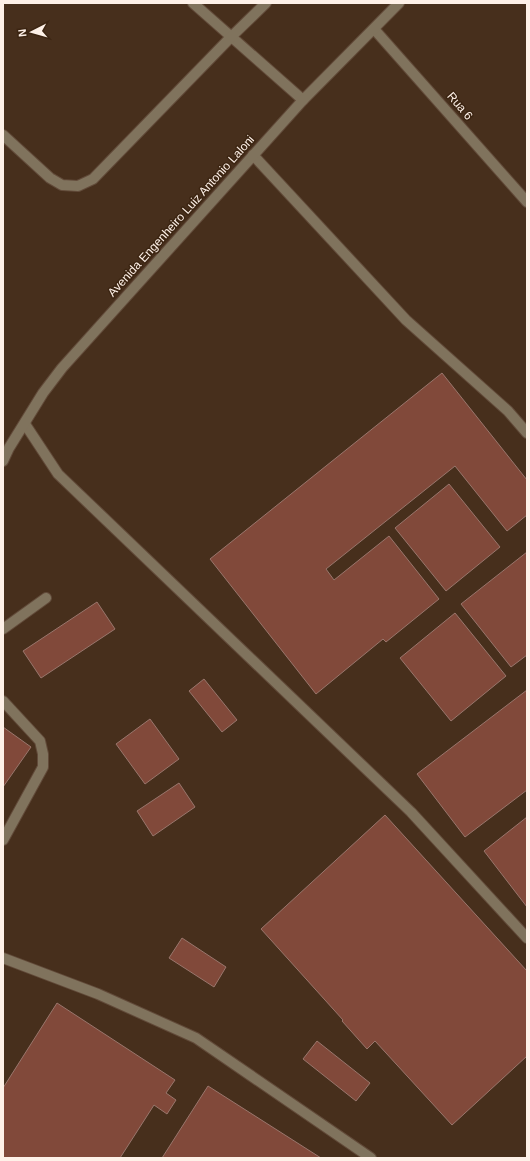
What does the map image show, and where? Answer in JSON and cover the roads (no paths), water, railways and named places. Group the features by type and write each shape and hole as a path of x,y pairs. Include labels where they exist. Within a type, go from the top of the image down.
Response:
{"street":[{"path":"193,3 304,100"},
{"path":"3,135 50,178 62,185 78,186 93,180 231,37 266,3"},
{"name":"Avenida Engenheiro Luiz Antonio Laloni","path":"3,462 9,448 43,393 62,368 253,155 304,100 399,3"},
{"name":"Rua 6","path":"374,29 527,202"},
{"path":"253,155 406,320 508,412 527,433"},
{"path":"25,424 58,474 411,812 527,938"},
{"path":"3,629 46,598"},
{"path":"3,701 40,741 43,754 43,767 3,840"},
{"path":"3,958 98,994 196,1038 371,1158"}]}
